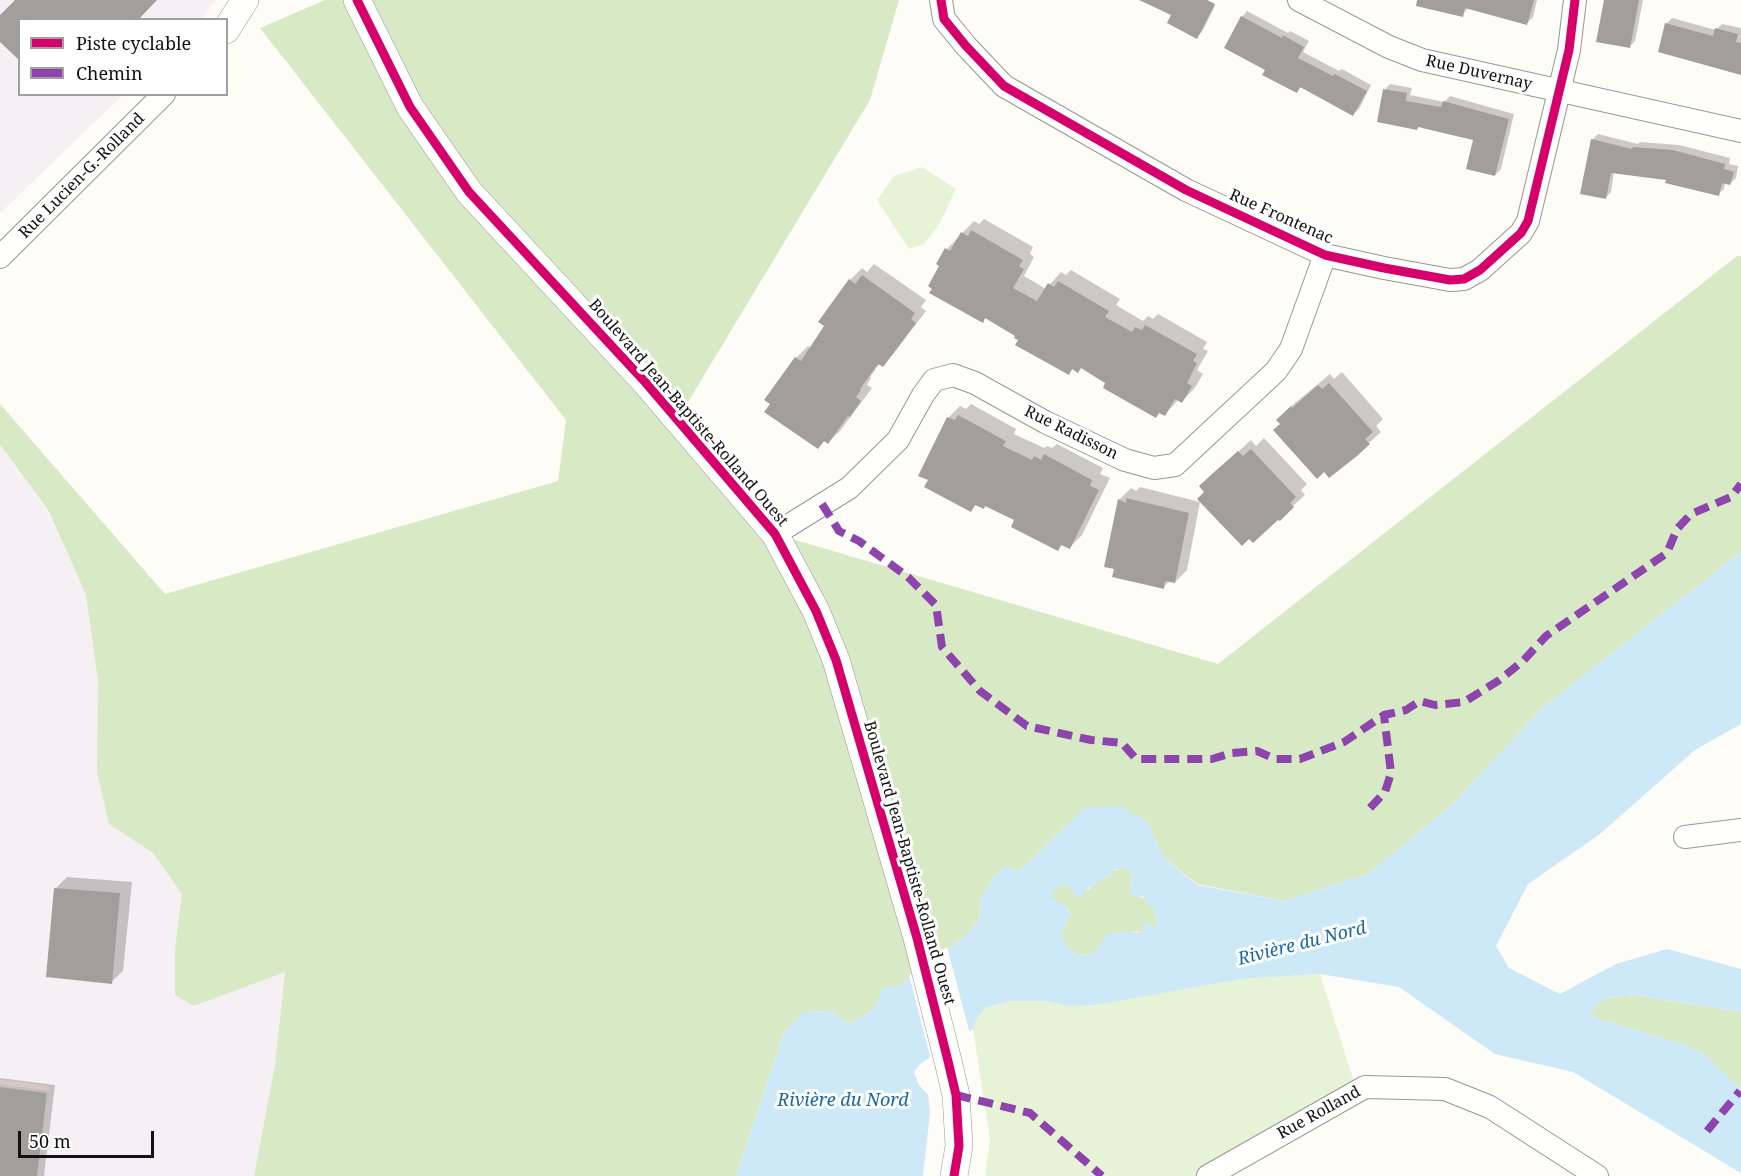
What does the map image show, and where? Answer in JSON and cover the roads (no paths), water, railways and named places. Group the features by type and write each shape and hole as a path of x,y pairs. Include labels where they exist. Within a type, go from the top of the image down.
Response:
{"street":[{"path":"228,29 245,0"},
{"path":"228,30 260,0"},
{"name":"Boulevard Jean-Baptiste-Rolland Ouest","path":"357,0 410,107 469,192 646,383 775,534 816,611 836,660 917,938 948,1061 956,1095 959,1146 954,1176"},
{"name":"Rue Frontenac","path":"941,0 944,19 1004,86 1186,190 1325,255 1450,280 1464,279 1480,270 1521,233 1528,221 1569,50 1575,0"},
{"name":"Rue Duvernay","path":"1299,0 1389,47 1422,60 1741,131"},
{"name":"Rue Lucien-G.-Rolland","path":"0,257 163,96"},
{"name":"Rue Radisson","path":"775,534 849,488 898,440 923,395 934,381 953,375 975,383 1045,422 1125,460 1154,468 1175,465 1276,371 1291,349 1325,255"},
{"path":"1685,837 1741,830"},
{"name":"Rue Rolland","path":"1208,1176 1365,1087 1445,1089 1490,1107 1597,1176"}],"water":[{"name":"Rivière du Nord","path":"1741,552 1741,724 1695,750 1600,834 1528,884 1496,946 1509,968 1560,994 1616,964 1667,949 1741,969 1741,1012 1635,995 1608,998 1595,1005 1590,1014 1601,1020 1686,1045 1705,1055 1741,1089 1741,1173 1573,1072 1495,1054 1399,987 1320,974 1241,979 1095,1005 1069,1006 1046,1001 1010,1001 985,1008 976,1020 973,1029 920,1064 914,1072 919,1085 928,1095 930,1112 923,1176 736,1176 784,1033 804,1012 830,1011 850,1024 870,1012 878,1001 883,987 898,987 964,937 979,920 981,898 992,879 1005,866 1020,871 1085,808 1120,806 1148,822 1162,856 1197,885 1285,901 1368,874 1453,804 1542,708","holes":["1125,866 1132,874 1130,888 1133,897 1142,896 1147,900 1148,905 1153,907 1158,924 1152,927 1147,922 1142,924 1144,931 1141,932 1112,933 1105,937 1095,952 1090,955 1071,951 1062,938 1062,931 1071,913 1066,910 1066,905 1053,899 1052,889 1062,885 1070,887 1075,897 1080,898 1088,888 1112,875 1114,869 1121,869"]}],"railway":[{"path":"0,1082 47,1088"}]}
